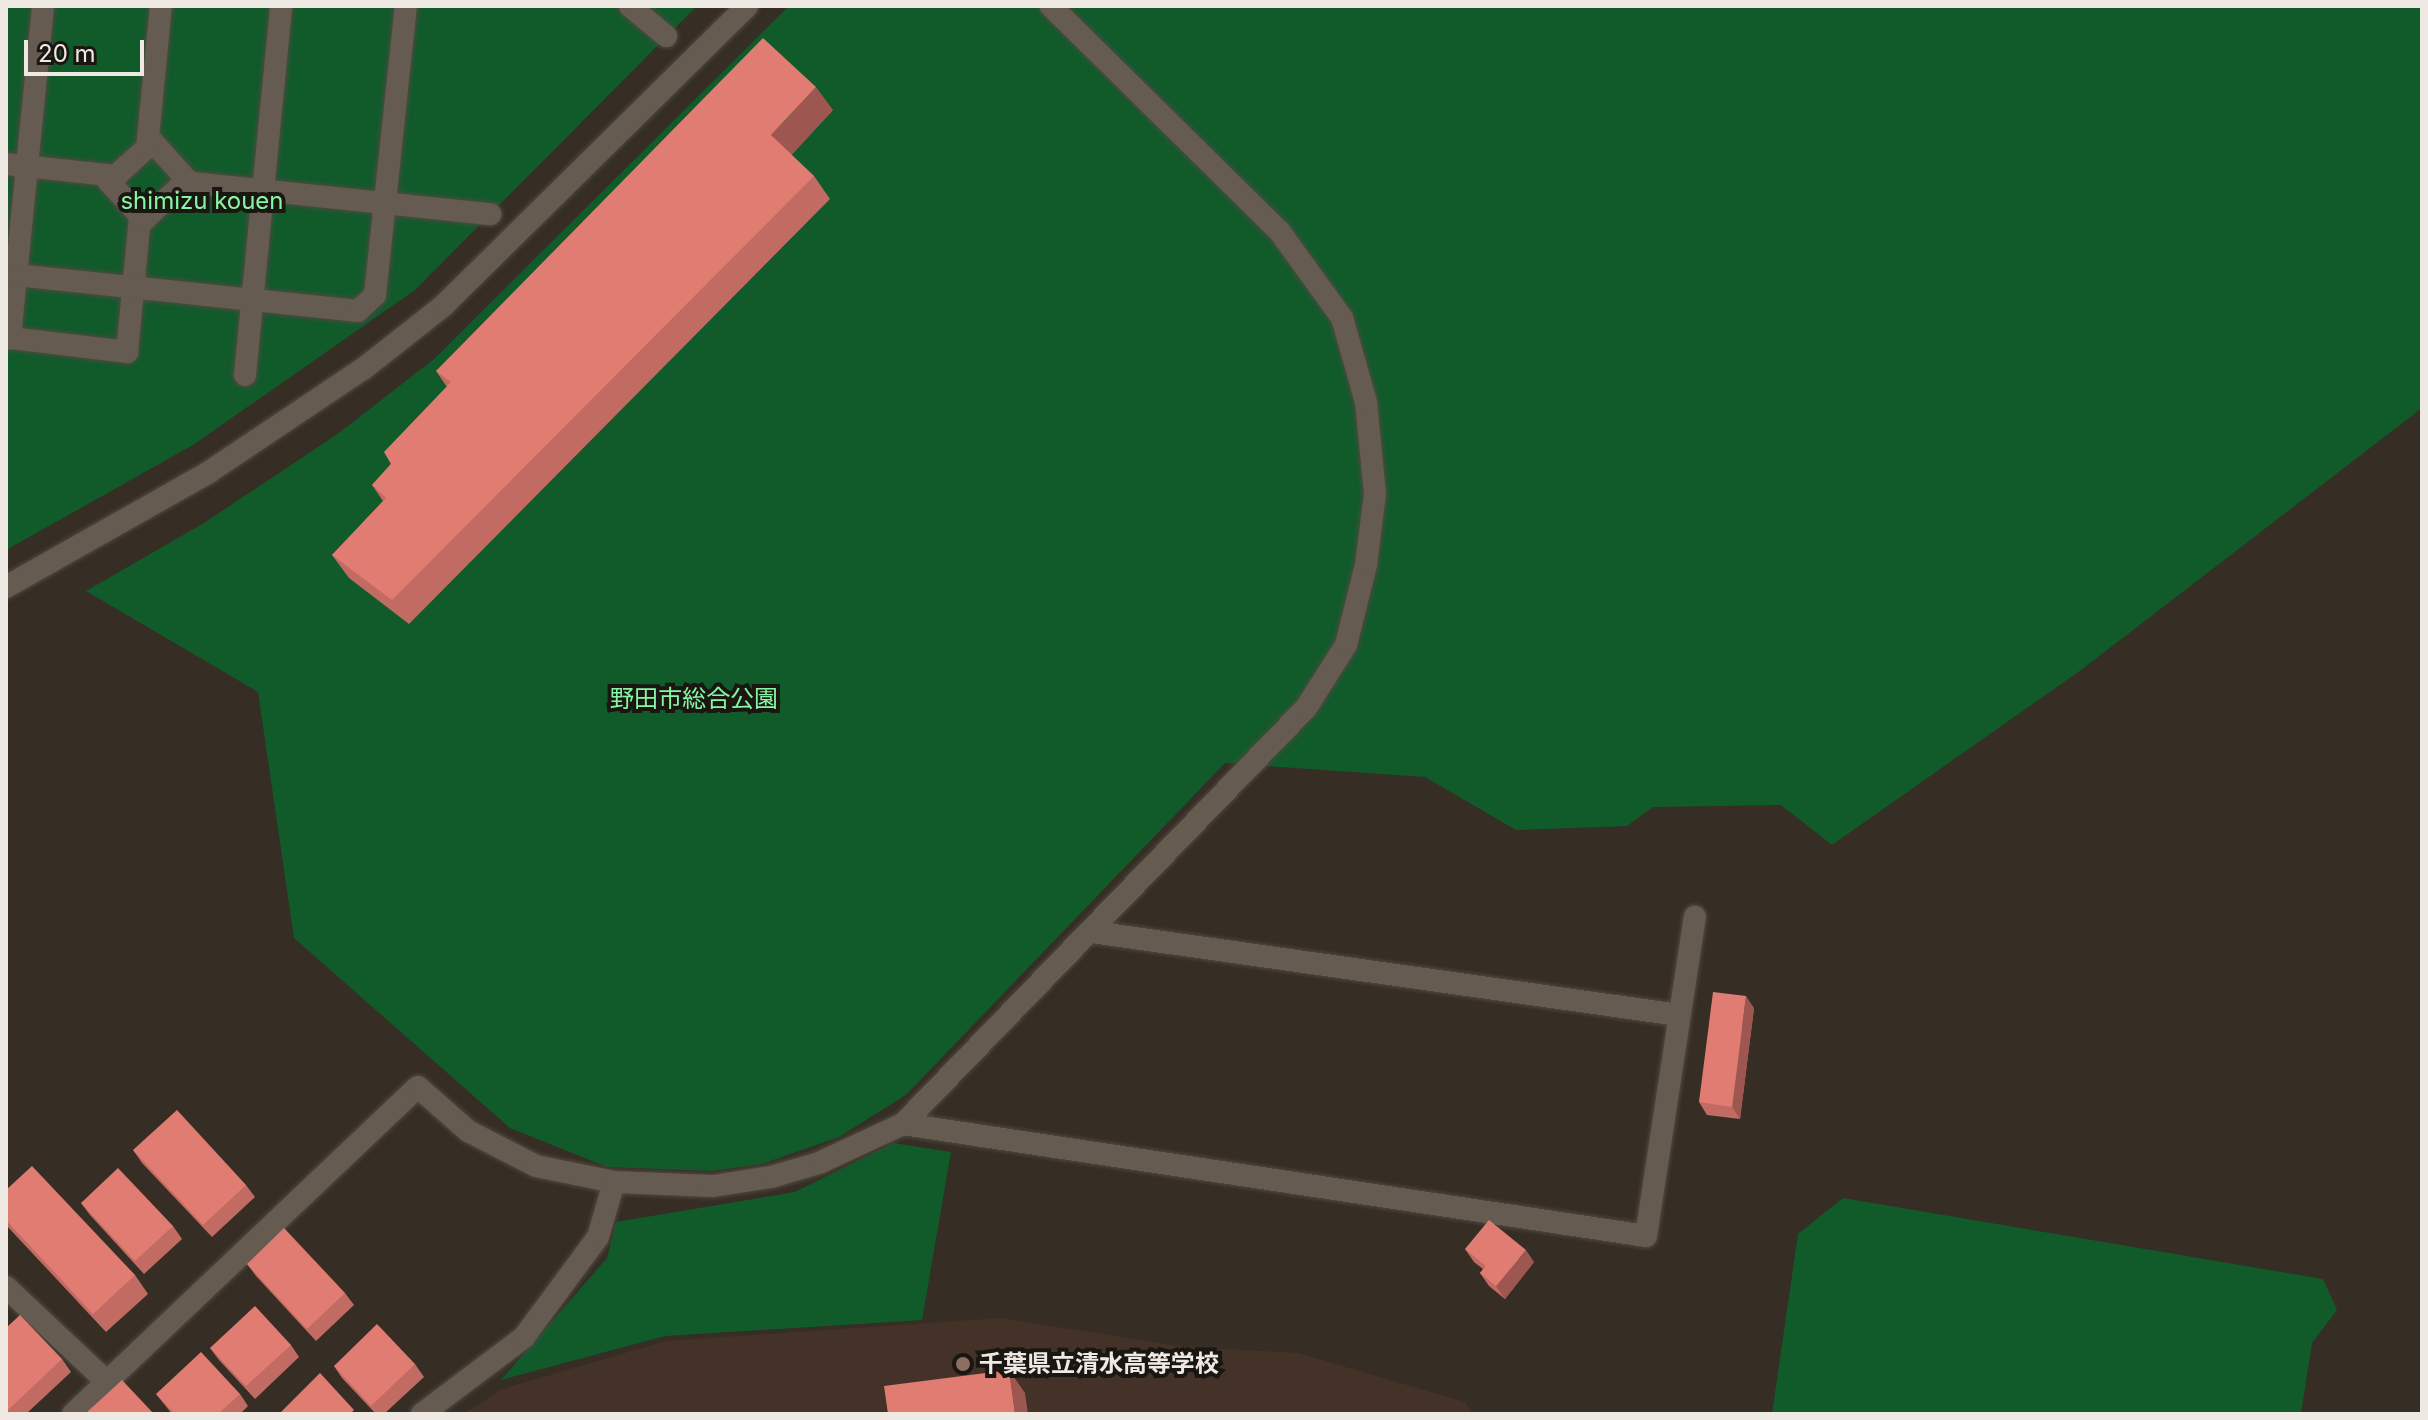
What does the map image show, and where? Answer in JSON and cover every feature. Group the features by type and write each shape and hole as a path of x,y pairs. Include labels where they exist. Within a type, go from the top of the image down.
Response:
{"street":[{"path":"43,6 16,165 16,275 8,338 127,352 140,216"},
{"path":"147,148 161,6"},
{"path":"245,375 281,6"},
{"path":"16,275 358,311 375,295 406,6"},
{"path":"630,6 666,36"},
{"path":"6,587 209,472 363,369 443,306 747,6"},
{"path":"73,1414 418,1087 468,1131 536,1166 614,1182 713,1186 771,1177 819,1163 903,1124 1235,785 1322,683 1346,645 1366,565 1375,494 1366,402 1342,318 1280,232 1051,6"},
{"path":"184,182 144,220 109,182 153,142 184,182 490,214"},
{"path":"16,165 116,176"},
{"path":"903,1124 1646,1236 1695,917"},
{"path":"1092,932 1679,1015"},
{"path":"422,1414 524,1337 598,1237 614,1182"},
{"path":"6,1287 107,1382"}],"shaded area":[{"name":"千葉県立清水高等学校","path":"1000,1318 1185,1347 1298,1353 1465,1402 1474,1414 464,1414 502,1389 666,1341"}],"green space":[{"name":"shimizu kouen","path":"6,6 697,6 415,290 193,445 6,550"},
{"name":"野田市総合公園","path":"789,6 2422,6 2422,408 2081,670 1832,845 1781,805 1653,807 1627,826 1516,830 1425,777 1225,763 907,1094 839,1137 762,1164 712,1171 607,1167 510,1128 294,938 258,692 86,591 204,523 339,433 434,359"},
{"path":"893,1143 951,1152 922,1320 665,1336 501,1380 607,1258 616,1222 795,1192"},
{"path":"1843,1198 2323,1279 2337,1310 2312,1343 2301,1414 1772,1414 1798,1234"}],"building":[{"path":"763,38 816,87 771,135 814,176 392,600 332,555 386,498 372,485 391,464 384,452 451,382 436,371"},
{"path":"1713,992 1746,996 1732,1107 1699,1102"},
{"path":"177,1110 246,1185 203,1225 133,1150"},
{"path":"32,1166 135,1275 93,1314 6,1220 6,1190"},
{"path":"118,1168 173,1226 135,1261 81,1203"},
{"path":"1489,1220 1526,1250 1496,1286 1480,1273 1486,1266 1465,1249"},
{"path":"284,1228 345,1293 307,1329 247,1264"},
{"path":"255,1306 291,1345 246,1386 210,1348"},
{"path":"20,1315 62,1359 8,1410 6,1328"},
{"path":"377,1324 415,1364 371,1406 334,1366"},
{"path":"201,1352 240,1394 218,1414 175,1414 156,1394"},
{"path":"1009,1370 1015,1414 888,1414 884,1386"},
{"path":"320,1373 354,1410 350,1414 279,1414"},
{"path":"122,1380 154,1414 85,1414"}],"place":[{"name":"千葉県立清水高等学校","path":"963,1364"}]}
